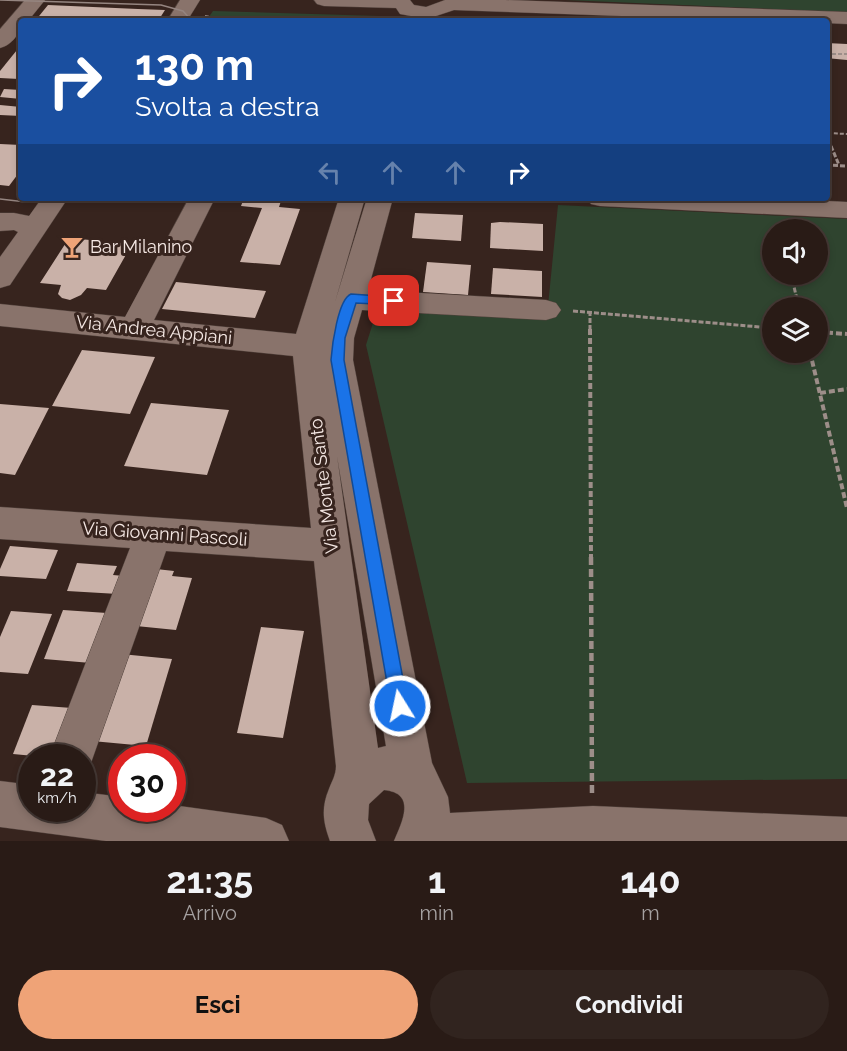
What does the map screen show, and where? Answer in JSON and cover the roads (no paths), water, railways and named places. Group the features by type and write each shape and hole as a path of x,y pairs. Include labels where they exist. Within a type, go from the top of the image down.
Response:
{"street":[{"path":"20,18 35,0"},
{"path":"179,18 190,0"},
{"path":"324,0 406,9 422,13 456,4 847,18"},
{"path":"0,42 18,20"},
{"path":"0,278 53,201"},
{"path":"135,327 200,201"},
{"name":"Via Monte Santo","path":"345,835 344,813 347,798 358,780 358,766 307,346 351,201"},
{"name":"Via Monte Santo","path":"379,201 339,338 337,360 411,766 426,801 425,827 419,840"},
{"path":"662,201 847,210"},
{"path":"0,222 14,220 26,223 32,231"},
{"path":"351,298 546,310"},
{"name":"Via Andrea Appiani","path":"0,315 307,346"},
{"name":"Via Giovanni Pascoli","path":"0,523 331,546"},
{"path":"76,744 154,534"},
{"path":"358,780 374,769 392,767 409,775 420,786"},
{"path":"0,804 18,806"},
{"path":"96,817 266,841"},
{"path":"419,840 593,829 847,840"}],"tram line":[{"path":"0,0 161,5 183,11 189,18"},
{"path":"0,199 33,201"}],"place":[{"name":"Bar Milanino","path":"72,247"}]}
